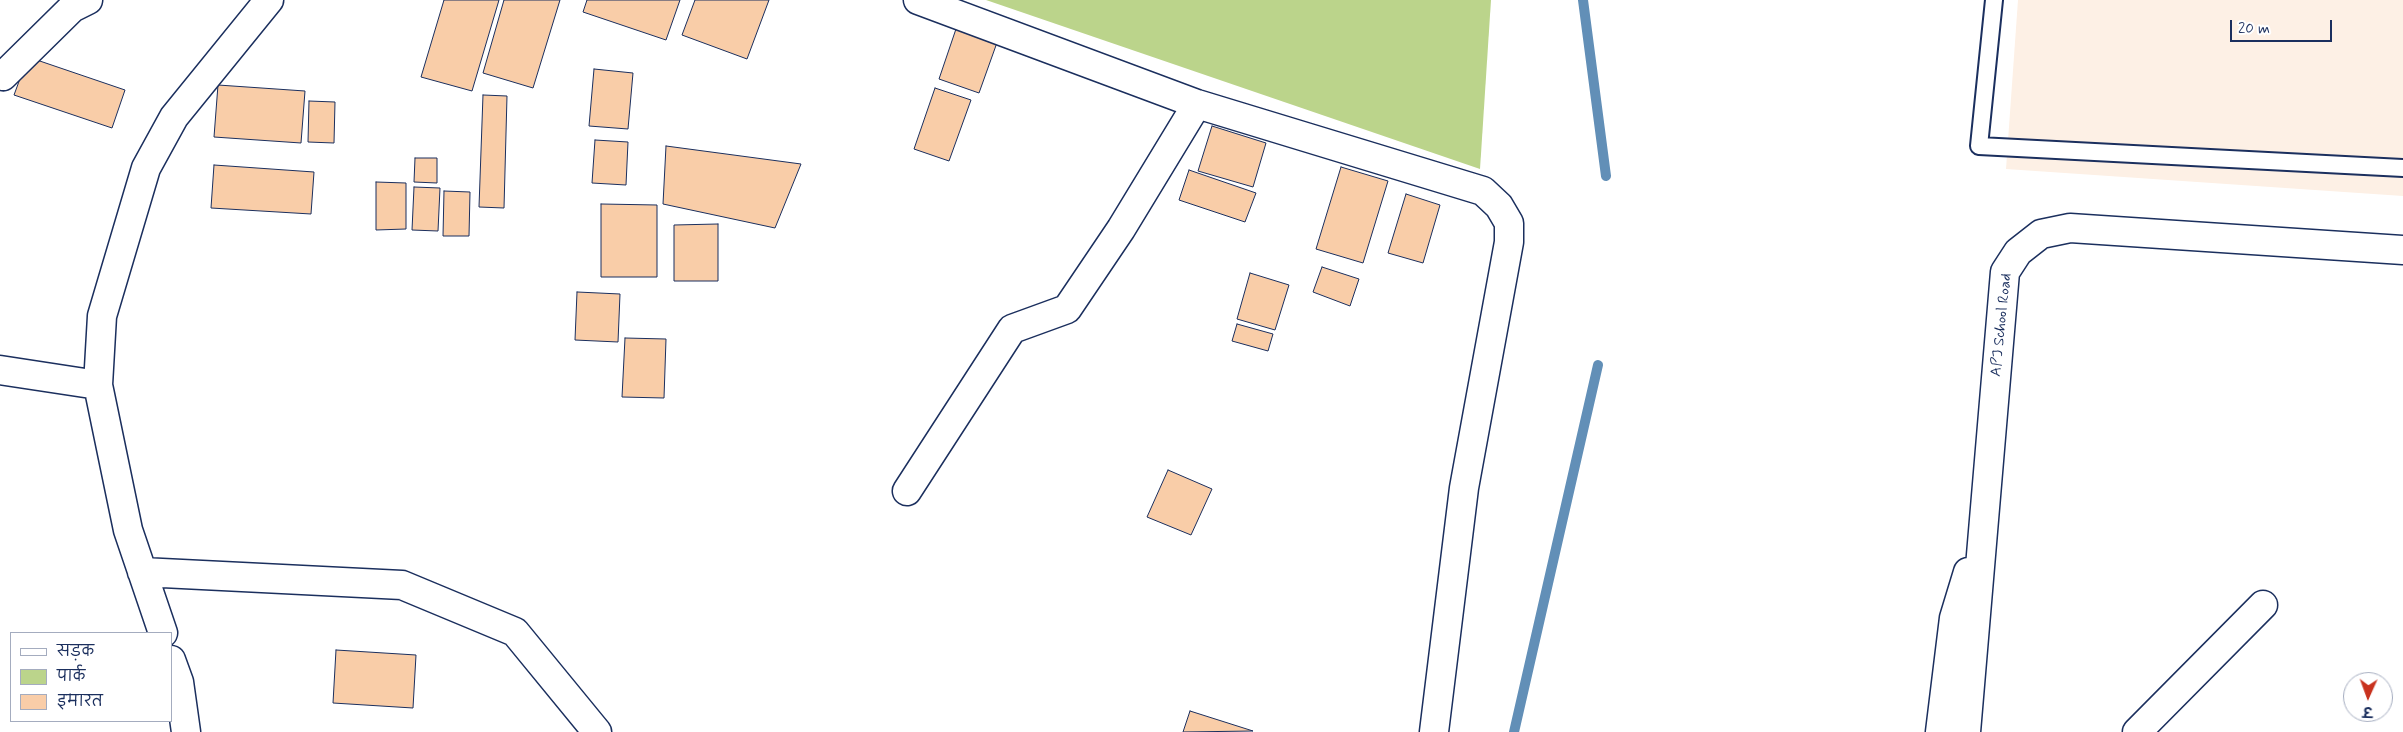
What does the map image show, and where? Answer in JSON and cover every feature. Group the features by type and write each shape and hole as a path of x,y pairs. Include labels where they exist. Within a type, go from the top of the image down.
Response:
{"street":[{"path":"1,78 72,8 88,0"},
{"path":"163,632 128,530 98,385 102,316 146,168 174,117 269,0"},
{"path":"918,0 1197,104 1483,192 1499,206 1509,222 1509,242 1464,488 1434,732"},
{"path":"907,491 1012,328 1067,309 1121,229 1197,104"},
{"name":"APJ School Road","path":"1966,732 2005,272 2018,252 2041,234 2070,228 2403,250"},
{"path":"0,370 98,385"},
{"path":"1940,732 1954,618 1983,526"},
{"path":"142,572 402,585 515,632 597,732"},
{"path":"2137,732 2263,605"},
{"path":"172,663 179,682 186,732"}],"lane":[{"path":"1994,0 1979,146 2403,168"}],"shaded area":[{"path":"2018,0 2403,0 2403,196 2006,169"}],"green space":[{"path":"986,0 1491,0 1480,169"}],"building":[{"path":"444,0 499,0 472,91 421,77"},
{"path":"504,0 560,0 533,88 483,73"},
{"path":"587,0 680,0 666,40 583,12"},
{"path":"695,0 769,0 747,59 682,35"},
{"path":"958,23 999,37 979,93 939,79"},
{"path":"28,57 125,90 112,128 14,95"},
{"path":"594,69 633,73 628,129 589,126"},
{"path":"218,85 305,91 301,143 214,137"},
{"path":"935,88 971,100 949,161 914,149"},
{"path":"483,95 507,96 504,208 479,207"},
{"path":"309,101 335,102 334,143 308,142"},
{"path":"1212,126 1266,143 1253,187 1198,171"},
{"path":"595,140 628,142 626,185 592,183"},
{"path":"666,146 801,164 775,228 663,204"},
{"path":"415,158 437,158 437,183 414,182"},
{"path":"214,165 314,172 311,214 211,208"},
{"path":"1341,167 1388,181 1363,263 1316,249"},
{"path":"1189,170 1256,193 1245,222 1179,200"},
{"path":"376,182 406,183 406,229 376,230"},
{"path":"414,187 440,188 438,231 412,230"},
{"path":"444,191 470,192 469,236 443,236"},
{"path":"1406,194 1440,205 1423,263 1388,253"},
{"path":"601,204 657,205 657,277 601,277"},
{"path":"718,224 718,281 674,281 674,225"},
{"path":"1322,267 1359,279 1350,306 1313,292"},
{"path":"1250,273 1289,285 1275,330 1237,319"},
{"path":"577,292 620,294 618,342 575,340"},
{"path":"1237,324 1273,334 1268,351 1232,341"},
{"path":"625,338 666,339 664,398 622,397"},
{"path":"1168,470 1212,489 1191,535 1147,517"},
{"path":"336,650 416,655 413,708 333,703"},
{"path":"1190,711 1253,731 1183,732"}],"waterway":[{"path":"1583,0 1606,176"},
{"path":"1514,732 1598,365"}]}
